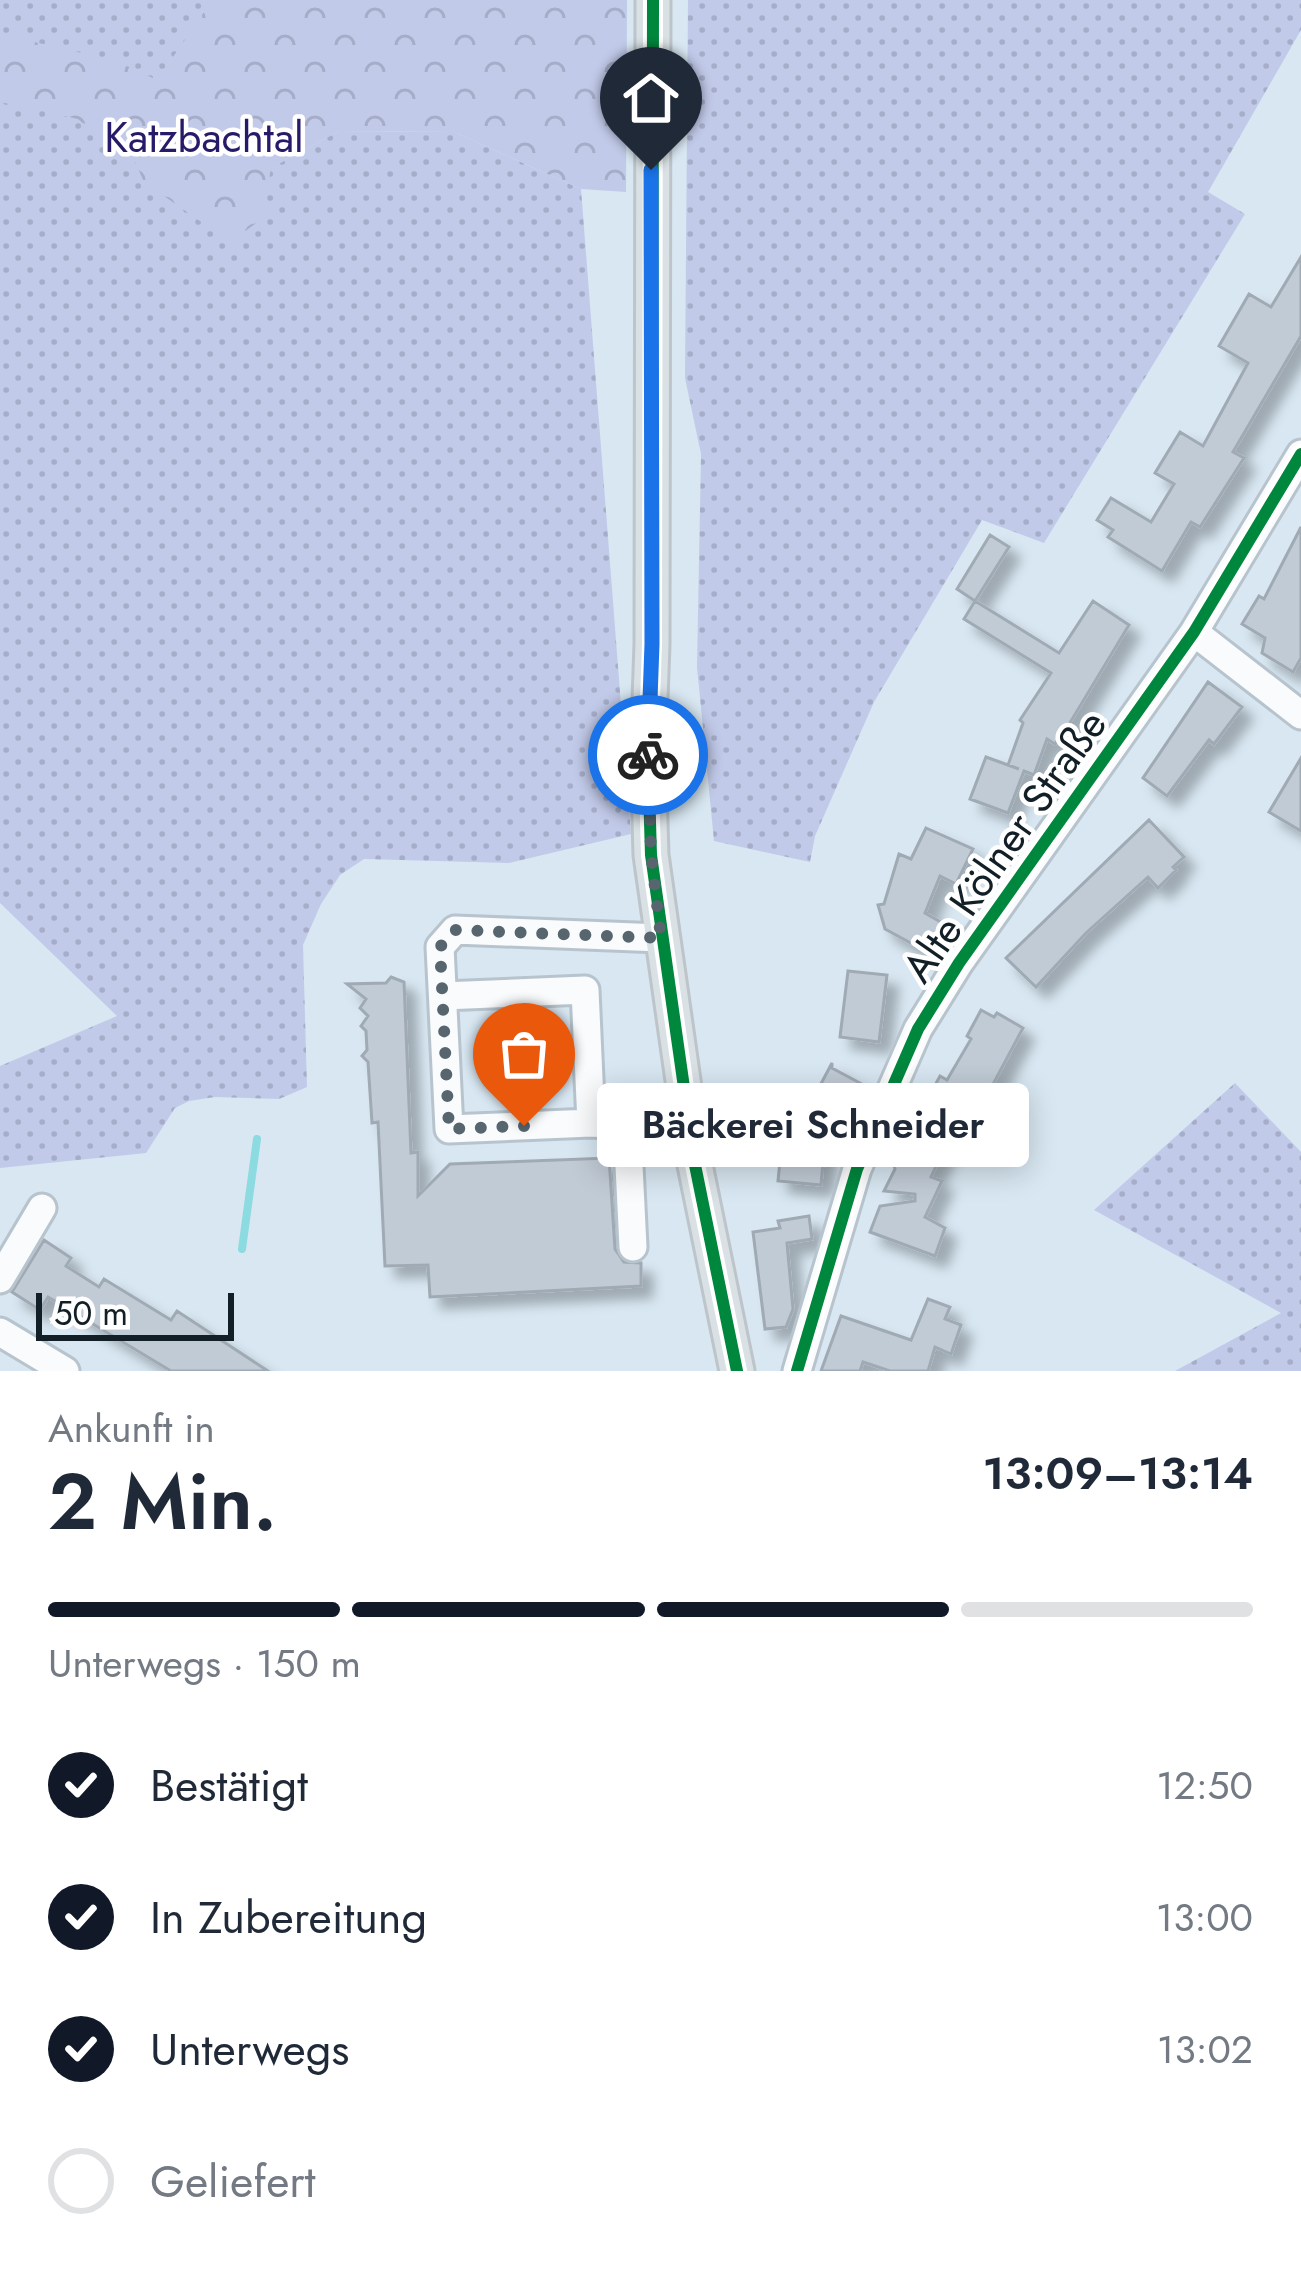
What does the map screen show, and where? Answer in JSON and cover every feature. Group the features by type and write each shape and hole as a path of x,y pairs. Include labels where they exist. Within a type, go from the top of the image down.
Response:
{"main road":[{"path":"653,0 651,854 695,1165 737,1371"}],"street":[{"name":"Alte Kölner Straße","path":"797,1371 857,1169 918,1029 959,962 1194,632 1301,454"},
{"path":"1194,632 1301,715"},
{"path":"633,1246 622,1125 449,1129 440,947 455,930 661,938"},
{"path":"443,996 585,990 591,1123"},
{"path":"0,1279 42,1208"},
{"path":"0,1332 65,1371"}],"green space":[{"name":"Katzbachtal","path":"0,0 203,0 229,16 230,190 339,131 454,132 581,189 631,834 509,863 364,859 340,875 303,945 307,1087 279,1099 189,1101 175,1108 146,1153 0,1168 0,1066 117,1016 0,903"},
{"name":"Katzbachtal","path":"203,0 627,0 626,192 581,189 454,132 339,131 271,168 262,219 230,242 144,182 129,148 74,118 0,102 0,34 116,61 157,80 209,5"},
{"path":"688,0 1301,0 1301,30 1208,192 1245,214 1044,543 982,520 874,702 815,836 810,862 714,841 697,667 701,454 685,378"},
{"path":"1235,1083 1301,1152 1301,1371 1175,1371 1281,1313 1094,1210"}],"building":[{"path":"1301,257 1301,336 1233,452 1244,458 1200,527 1191,522 1162,571 1108,537 1113,530 1097,520 1111,498 1151,522 1174,484 1155,473 1180,432 1203,446 1248,363 1219,346 1249,294 1271,307"},
{"path":"1301,527 1301,658 1293,672 1262,653 1265,638 1242,624 1259,596 1264,599"},
{"path":"990,535 1009,547 975,601 957,589"},
{"path":"975,601 1059,653 1093,601 1129,625 1065,731 1055,744 1047,739 1034,775 1024,771 1008,813 970,799 986,757 1008,765 1023,723 1020,720 1051,673 964,619"},
{"path":"1208,682 1242,707 1214,744 1209,740 1167,796 1143,778"},
{"path":"1301,758 1301,831 1269,812"},
{"path":"1149,820 1184,857 1173,867 1176,870 1158,888 1148,877 1036,987 1006,958"},
{"path":"926,828 973,849 956,884 940,876 925,913 946,925 931,954 885,929 878,905 884,904 899,854 911,859"},
{"path":"848,971 887,975 879,1042 840,1037"},
{"path":"391,977 404,982 411,1153 418,1152 418,1196 450,1164 609,1158 615,1249 624,1262 641,1263 641,1286 430,1297 428,1265 385,1266 378,1122 372,1123 368,1062 362,1056 367,1050 366,1031 361,1026 368,1016 360,1008 366,999 347,984 386,983"},
{"path":"981,1010 1023,1028 983,1103 994,1110 979,1140 954,1128 931,1177 942,1181 925,1217 945,1228 935,1256 870,1232 880,1206 915,1201 915,1194 884,1191 895,1169 892,1159 901,1156 910,1140 924,1109 925,1092 933,1089 940,1076 947,1080 971,1039 967,1036"},
{"path":"832,1063 832,1068 860,1083 838,1123 827,1116 821,1185 778,1181 780,1161"},
{"path":"763,1087 768,1114 736,1120 730,1093"},
{"path":"809,1216 812,1239 787,1243 793,1309 786,1327 765,1329 753,1232 780,1228 778,1221"},
{"path":"44,1240 71,1258 66,1266 99,1287 104,1279 171,1320 177,1311 268,1371 171,1371 48,1297 40,1310 12,1292"},
{"path":"928,1299 950,1307 945,1319 961,1325 951,1354 935,1347 928,1371 890,1371 863,1362 860,1371 821,1371 841,1316 911,1340"}],"waterway":[{"path":"242,1249 257,1139"}],"cycle path":[{"path":"653,0 651,855 695,1165 737,1371"},
{"path":"797,1371 857,1169 918,1029 959,963 1194,632 1301,454"}],"way so far":[{"path":"524,1126 449,1129 440,947 455,930 661,938 651,854 648,755"}],"place":[{"name":"Bäckerei Schneider","path":"524,1126"}],"route":[{"path":"648,755 651,170"}]}
